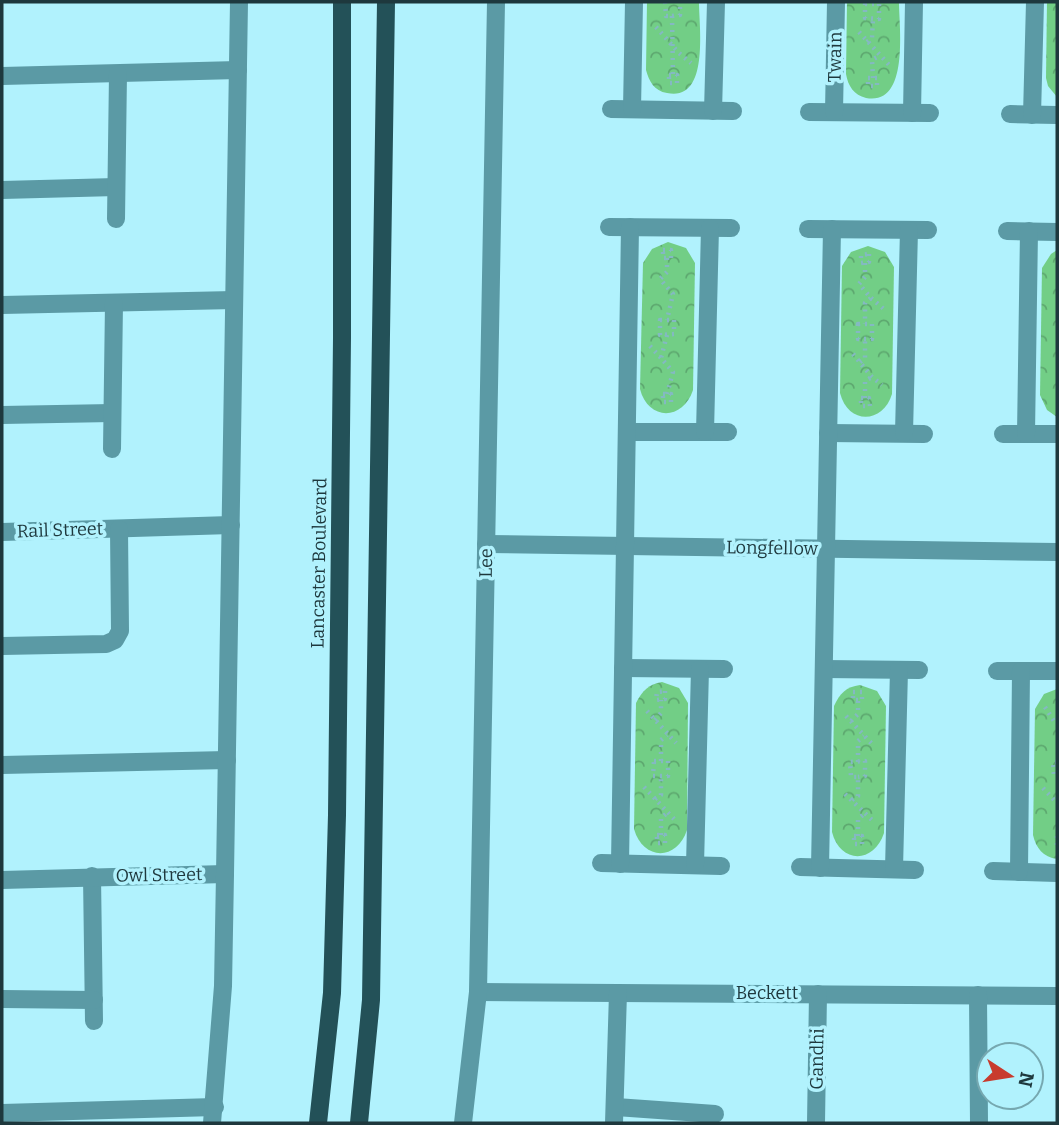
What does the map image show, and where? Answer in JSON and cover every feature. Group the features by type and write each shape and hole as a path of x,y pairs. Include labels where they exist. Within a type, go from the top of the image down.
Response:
{"main road":[{"name":"Lancaster Boulevard","path":"318,1123 332,993 337,814 342,365 342,2"},
{"path":"359,1123 372,972 386,2"}],"street":[{"path":"2,1112 214,1115 223,986 239,2"},
{"name":"Lee","path":"463,1123 478,992 496,2"},
{"path":"713,111 716,2"},
{"path":"912,113 914,2"},
{"path":"1032,115 1035,2"},
{"path":"632,109 634,4"},
{"name":"Twain","path":"834,112 836,6"},
{"path":"2,76 238,70"},
{"path":"116,219 118,74"},
{"path":"611,109 733,111"},
{"path":"809,112 930,113"},
{"path":"1010,114 1057,115"},
{"path":"2,190 117,187"},
{"path":"609,227 731,228"},
{"path":"620,864 630,227"},
{"path":"705,432 710,228"},
{"path":"808,229 928,230"},
{"path":"820,868 832,229"},
{"path":"904,433 909,230"},
{"path":"1026,434 1030,231"},
{"path":"1007,232 1057,232"},
{"path":"2,305 234,300"},
{"path":"111,449 114,303"},
{"path":"2,415 113,412"},
{"path":"627,432 728,432"},
{"path":"828,433 923,433"},
{"path":"1003,434 1057,434"},
{"name":"Rail Street","path":"2,532 231,525"},
{"name":"Rail Street","path":"2,646 106,644 116,640 120,631 119,529"},
{"name":"Longfellow","path":"486,544 1057,552"},
{"path":"623,668 724,669"},
{"path":"695,865 700,669"},
{"path":"824,669 919,670"},
{"path":"894,869 899,670"},
{"path":"997,671 1057,671"},
{"path":"1019,872 1021,671"},
{"path":"2,765 227,760"},
{"path":"601,863 721,866"},
{"path":"800,867 915,870"},
{"path":"993,871 1057,873"},
{"name":"Owl Street","path":"2,880 225,874"},
{"name":"Owl Street","path":"92,876 94,1021"},
{"name":"Beckett","path":"478,992 1057,996"},
{"path":"618,993 615,1115 696,1118 715,1114"},
{"name":"Gandhi","path":"816,1123 818,994"},
{"path":"978,995 979,1123"},
{"path":"2,999 94,1000"}],"path":[{"path":"665,2 666,16 680,15 680,2"},
{"path":"634,4 673,46 714,81"},
{"path":"865,4 879,4 879,19 873,19 865,18 865,4"},
{"path":"836,6 879,56 912,86"},
{"path":"673,16 673,75"},
{"path":"867,42 872,38 873,19"},
{"path":"873,78 872,60 879,56"},
{"path":"667,258 667,272 660,279 673,294 667,320"},
{"path":"865,263 865,277 859,284 871,298 865,303 865,324"},
{"path":"660,320 674,320 674,334 667,335 660,335 660,320"},
{"path":"858,324 872,324 872,339 865,339 858,339 858,324"},
{"path":"667,335 661,358 673,372 667,394"},
{"path":"830,336 852,353 872,377 905,403"},
{"path":"860,362 865,358 865,339"},
{"path":"865,398 865,381 872,377"},
{"path":"622,692 643,708 697,763"},
{"path":"823,693 897,768"},
{"path":"654,720 661,713 661,700"},
{"path":"851,721 858,714 858,700"},
{"path":"1057,718 1054,721 1057,725"},
{"path":"661,761 661,740 667,735"},
{"path":"858,762 858,741 864,736"},
{"path":"654,761 668,761 668,776 661,776 653,776 654,761"},
{"path":"864,761 865,776 858,777 851,776 850,762 864,761"},
{"path":"1057,762 1054,762 1054,777 1057,777"},
{"path":"621,768 696,837"},
{"path":"822,773 864,814 895,837"},
{"path":"655,799 661,795 661,776"},
{"path":"852,800 858,796 858,777"},
{"path":"661,835 661,818 667,813"},
{"path":"858,836 858,818 864,814"},
{"path":"1057,836 1057,845"}],"green space":[{"path":"647,2 699,2 699,60 690,86 681,93 659,90 647,74"},
{"path":"847,2 899,2 900,45 896,78 890,90 880,97 862,97 848,82"},
{"path":"1047,2 1057,2 1057,97 1048,86 1046,78"},
{"path":"668,242 686,248 695,263 693,390 682,407 666,413 650,407 640,389 643,263 652,249"},
{"path":"868,246 885,252 894,267 892,394 881,411 866,417 850,411 840,393 842,266 851,252"},
{"path":"1057,250 1057,417 1047,410 1040,395 1042,268"},
{"path":"662,682 679,688 688,703 687,830 676,847 660,853 645,847 638,840 634,829 636,703 646,689"},
{"path":"860,685 877,691 886,706 884,833 873,850 857,856 842,850 832,832 834,706 844,691"},
{"path":"1057,689 1057,859 1041,851 1033,835 1035,709 1044,694"}]}
